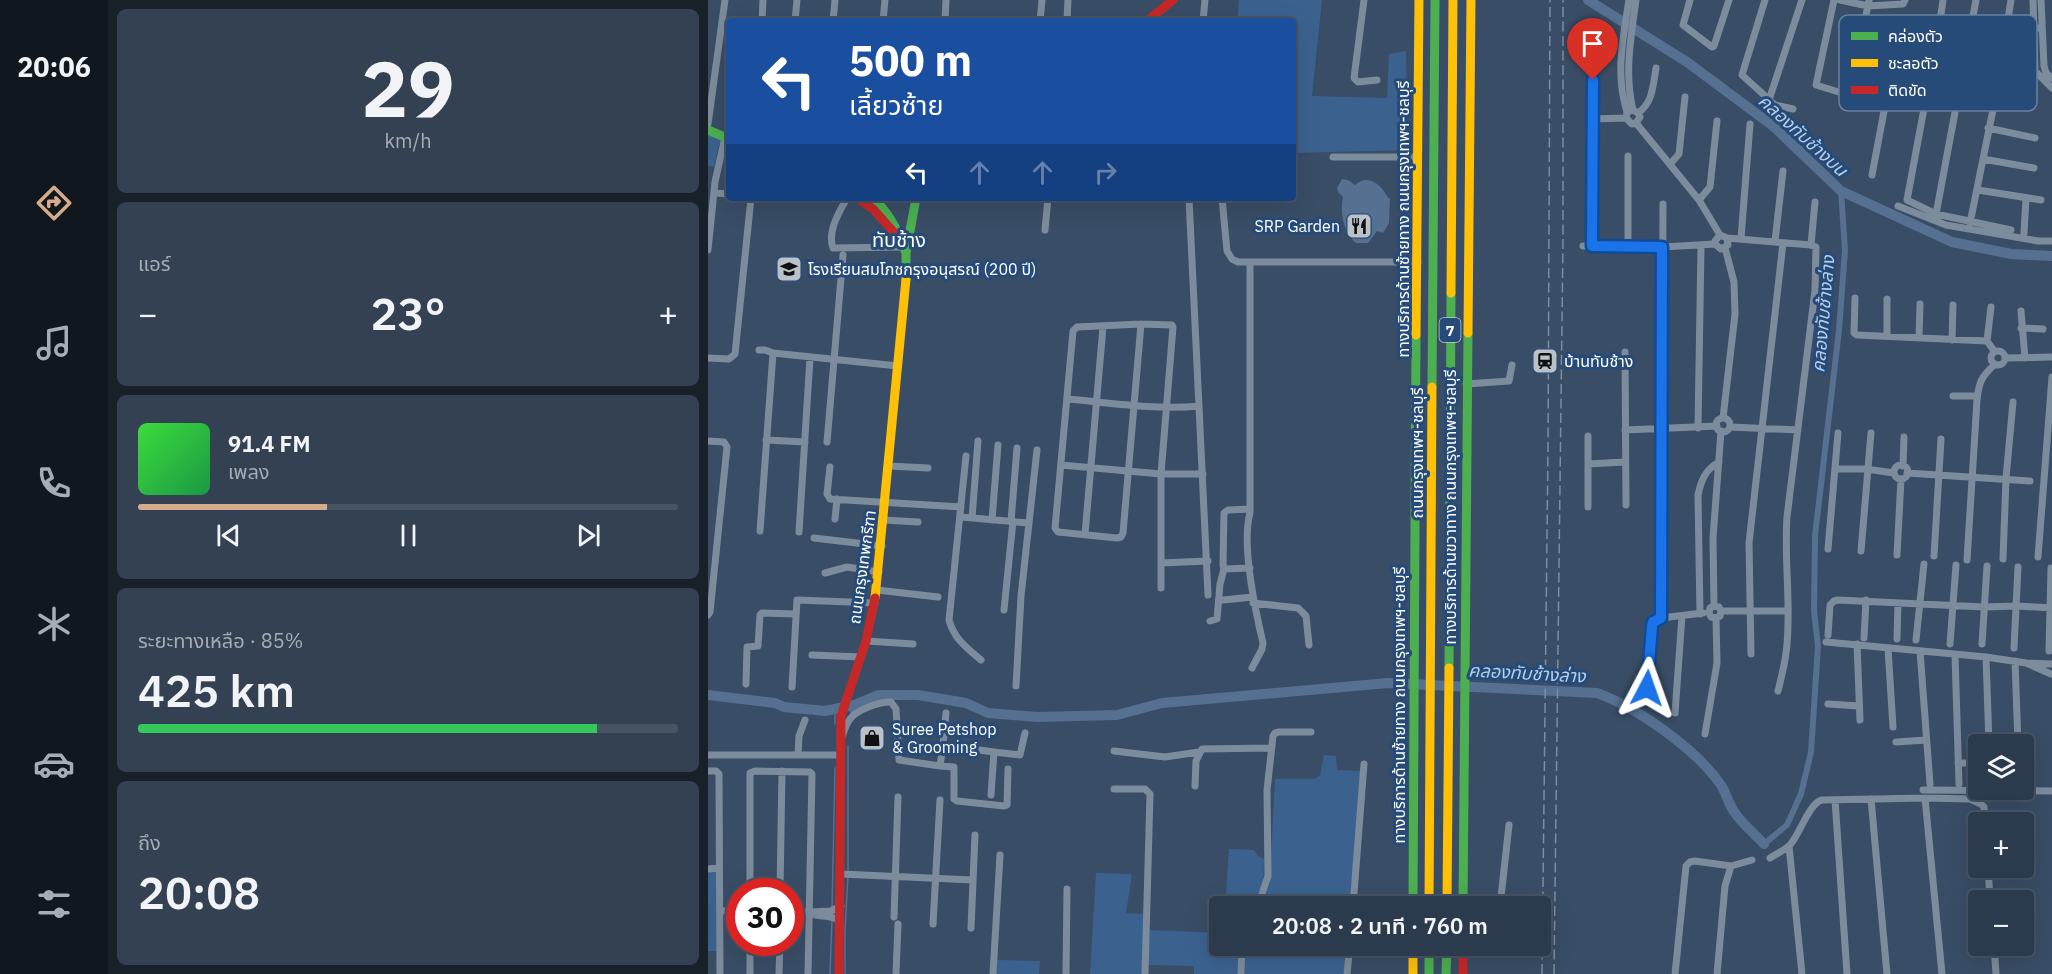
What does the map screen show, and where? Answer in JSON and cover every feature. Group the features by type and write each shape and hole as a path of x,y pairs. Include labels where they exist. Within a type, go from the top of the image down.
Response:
{"main road":[{"path":"1151,18 1173,0"},
{"name":"ทางบริการด้านซ้ายทาง ถนนกรุงเทพฯ-ชลบุรี","path":"1413,896 1412,694 1419,0"},
{"name":"ถนนกรุงเทพฯ-ชลบุรี","path":"1429,896 1436,0"},
{"name":"ถนนกรุงเทพฯ-ชลบุรี","path":"1447,896 1453,0"},
{"name":"ทางบริการด้านขวาทาง ถนนกรุงเทพฯ-ชลบุรี","path":"1463,896 1471,0"},
{"path":"708,124 726,135"},
{"path":"708,130 726,135"},
{"path":"861,201 873,209 904,247"},
{"path":"876,201 889,215 904,247"},
{"name":"ถนนกรุงเทพกรีฑา","path":"839,974 843,874 841,716 866,641 877,590 907,273 904,247 915,201"},
{"path":"1413,956 1413,974"},
{"path":"1429,956 1429,974"},
{"path":"1446,974 1447,956"},
{"path":"1463,956 1463,974"}],"street":[{"path":"708,124 725,0"},
{"path":"762,18 764,0"},
{"path":"795,18 797,0"},
{"path":"833,18 835,0"},
{"path":"883,18 885,0"},
{"path":"945,18 946,0"},
{"path":"1040,18 1042,0"},
{"path":"1067,18 1068,0"},
{"path":"1203,18 1205,0"},
{"path":"1364,0 1354,78 1358,82 1377,80"},
{"path":"1629,0 1621,87 1631,113 1640,117 1636,123 1671,163 1728,241 1725,248 1734,282 1735,314 1723,418 1719,420 1719,462 1713,538 1714,606"},
{"path":"1627,39 1636,0"},
{"path":"1690,0 1683,25 1712,46 1714,46 1729,0"},
{"path":"1765,0 1742,75 1774,105 1792,109"},
{"path":"1769,100 1802,0"},
{"path":"1834,0 1816,84 1839,93"},
{"path":"1840,0 1903,4 1905,0"},
{"path":"1941,15 1943,0"},
{"path":"1974,15 1976,0"},
{"path":"2009,15 2011,0"},
{"path":"2033,0 2036,15"},
{"path":"2037,50 2041,0"},
{"path":"1592,246 1594,22"},
{"path":"2037,23 2044,66 2046,73 2052,78"},
{"path":"1593,119 1631,113 1647,106 1656,68"},
{"path":"2037,72 2052,88"},
{"path":"1671,163 1679,154 1685,97"},
{"path":"1872,175 1883,111"},
{"path":"1923,111 1906,198 1909,202 1936,214 2011,230"},
{"path":"1936,214 1956,111"},
{"path":"1970,223 1992,111"},
{"path":"1699,200 1710,187 1718,121"},
{"path":"1741,238 1750,124"},
{"path":"1988,128 2035,138"},
{"path":"708,250 717,170 726,142"},
{"path":"1628,156 1628,246"},
{"path":"1333,157 1418,157"},
{"path":"1983,159 2034,168"},
{"path":"1752,654 1749,543 1763,427 1783,171"},
{"path":"1978,190 2041,200"},
{"path":"714,193 726,194"},
{"path":"2024,233 2026,198"},
{"path":"708,358 729,359 735,354 751,201"},
{"path":"844,201 836,218 831,238 833,248 904,247"},
{"path":"1045,230 1048,201"},
{"path":"1189,201 1208,595"},
{"path":"1222,201 1227,251 1232,259 1238,262 1418,262"},
{"path":"1811,245 1815,202"},
{"path":"1661,618 1663,204"},
{"path":"1898,206 1946,225 2038,241 2052,241"},
{"path":"1715,244 1717,237 1724,237 1816,247 1815,290 1786,529 1787,646 1778,691"},
{"path":"1583,246 1662,247 1715,244"},
{"path":"1715,244 1718,248 1725,248"},
{"path":"1698,428 1701,246"},
{"path":"826,442 843,255"},
{"path":"1250,262 1250,509 1247,528 1253,600 1263,643 1252,668"},
{"path":"1855,298 1854,334 1987,341"},
{"path":"1887,299 1887,336"},
{"path":"1920,304 1920,338"},
{"path":"1952,340 1953,305"},
{"path":"1991,307 1987,341 1995,352"},
{"path":"2021,311 2025,358"},
{"path":"1141,324 1123,533 1121,537 1056,530 1073,331 1077,327 1103,327 1141,324 1168,323 1173,327 1161,474 1161,588"},
{"path":"1085,534 1103,327"},
{"path":"2021,328 2043,329"},
{"path":"759,350 834,361 898,366"},
{"path":"1625,352 1626,505"},
{"path":"1995,352 2002,352 2005,358"},
{"path":"1995,352 1991,358 1995,364"},
{"path":"760,531 773,353"},
{"path":"2005,358 2052,357"},
{"path":"799,532 810,358"},
{"path":"1967,560 1979,383 1995,364 2002,364 2005,358"},
{"path":"1466,384 1509,381 1512,366"},
{"path":"2038,557 2052,376"},
{"path":"1953,396 1977,396"},
{"path":"1068,399 1133,406 1199,406"},
{"path":"2003,559 2006,478 2013,402"},
{"path":"1723,418 1728,420 1730,427"},
{"path":"1625,430 1698,428 1727,430 1730,427 1763,427 1798,430"},
{"path":"1828,549 1838,433"},
{"path":"1860,551 1870,433"},
{"path":"1588,436 1588,507"},
{"path":"1904,437 1903,466 1907,473"},
{"path":"1934,556 1941,439"},
{"path":"766,440 805,442"},
{"path":"708,441 724,442 727,447 708,615"},
{"path":"972,518 978,441"},
{"path":"992,520 998,445"},
{"path":"1004,610 1017,448"},
{"path":"1016,686 1021,596 1037,450"},
{"path":"966,456 949,620 958,640 981,660"},
{"path":"1588,464 1625,462"},
{"path":"1700,614 1698,495 1706,472 1719,462"},
{"path":"1061,465 1161,474 1203,474"},
{"path":"889,466 928,468"},
{"path":"1894,473 1896,467 1903,466"},
{"path":"830,467 828,498 961,507"},
{"path":"1835,469 1894,473 1901,479"},
{"path":"1907,473 2030,481"},
{"path":"1901,479 1905,478 1907,473"},
{"path":"1897,555 1901,479"},
{"path":"835,519 837,499"},
{"path":"1210,621 1217,619 1221,574 1224,569 1224,513 1228,510 1250,509"},
{"path":"961,517 1029,523"},
{"path":"884,520 918,522"},
{"path":"814,538 882,546"},
{"path":"1161,563 1208,561"},
{"path":"1916,640 1924,564"},
{"path":"1950,644 1956,565"},
{"path":"1982,644 1987,566"},
{"path":"825,573 848,567 879,572"},
{"path":"2014,648 2018,567"},
{"path":"1224,569 1250,568"},
{"path":"2049,651 2052,608 2051,568"},
{"path":"877,590 938,597"},
{"path":"792,687 797,602 800,599 875,603"},
{"path":"1223,600 1253,600 1298,608 1306,615 1309,645"},
{"path":"2026,663 2051,675 2052,665 1888,648 1827,639 1830,605 1838,600 1866,600 1984,607 2052,608"},
{"path":"1864,638 1866,600"},
{"path":"1897,639 1898,603"},
{"path":"1714,606 1719,607 1721,611 1787,611"},
{"path":"1709,613 1710,608 1714,606"},
{"path":"1716,618 1720,616 1721,611"},
{"path":"1647,688 1653,622 1661,618 1709,613"},
{"path":"1709,613 1711,617 1716,618"},
{"path":"746,684 747,647 758,646 760,615 796,614"},
{"path":"1675,713 1682,616"},
{"path":"1705,734 1717,663 1716,618"},
{"path":"866,641 913,644"},
{"path":"1857,644 1860,720"},
{"path":"1888,648 1893,727"},
{"path":"1920,651 1930,784"},
{"path":"812,655 861,657"},
{"path":"1955,655 1959,784"},
{"path":"1986,657 1989,734"},
{"path":"2015,661 2018,734"},
{"path":"841,740 850,718 888,701 895,705 896,709 899,760 954,767 954,799 957,801 1007,805 1008,769"},
{"path":"1828,704 1859,705"},
{"path":"940,766 946,713"},
{"path":"798,755 799,736 805,720"},
{"path":"1261,896 1268,876 1267,790 1271,748 1275,733 1311,732"},
{"path":"944,745 1020,755 1025,733"},
{"path":"1896,742 1926,740"},
{"path":"1114,751 1165,758 1199,752 1206,748 1271,748"},
{"path":"991,795 994,752"},
{"path":"1195,786 1196,761 1199,752"},
{"path":"708,755 841,755"},
{"path":"1958,763 1968,763"},
{"path":"1354,896 1364,764"},
{"path":"708,771 716,771 719,774 720,974"},
{"path":"750,878 750,773 754,771 809,771 812,774 808,974"},
{"path":"780,878 782,771"},
{"path":"1114,789 1145,789 1150,794 1145,974"},
{"path":"1770,858 1789,846 1807,820 1814,804 1822,800 1871,799 1924,794 2052,791"},
{"path":"1924,794 1978,801 1984,807 1984,812"},
{"path":"1924,794 1942,974"},
{"path":"896,974 895,876 898,797"},
{"path":"1871,799 1887,974"},
{"path":"933,924 940,800"},
{"path":"1835,800 1847,974"},
{"path":"1501,896 1509,825"},
{"path":"971,928 975,835"},
{"path":"1789,846 1802,974"},
{"path":"993,974 999,855"},
{"path":"1675,974 1686,866 1695,861 1731,866 1752,860"},
{"path":"1717,974 1725,886 1731,866"},
{"path":"708,868 720,868"},
{"path":"843,874 973,880"},
{"path":"1066,974 1067,889"},
{"path":"804,913 831,911 841,906"},
{"path":"720,911 726,911"},
{"path":"809,913 816,916 831,916 840,921"},
{"path":"750,956 750,974"},
{"path":"779,974 780,956"},
{"path":"1241,974 1242,956"},
{"path":"1347,974 1349,956"},
{"path":"1995,956 1996,974"}],"shaded area":[{"path":"1239,0 1322,0 1312,96 1387,98 1389,54 1406,51 1408,150 1296,153 1296,18 1237,18"},
{"path":"708,130 725,137 719,145 714,167 708,166"},
{"path":"1342,179 1355,185 1370,180 1390,198 1389,223 1383,233 1377,231 1368,243 1356,243 1345,227 1342,215 1343,197 1337,188"},
{"path":"1324,755 1336,756 1337,770 1362,771 1352,896 1266,896 1270,877 1275,779 1314,779 1320,776"},
{"path":"1229,849 1254,850 1264,859 1263,888 1260,896 1226,896"},
{"path":"708,871 716,871 717,951 708,951"},
{"path":"1096,873 1132,874 1126,913 1145,914 1143,974 1090,974"},
{"path":"1150,930 1209,933 1209,956 1239,956 1238,974 1194,974 1194,966 1148,965"},
{"path":"1245,956 1347,956 1345,974 1245,974"},
{"path":"995,960 1040,961 1039,974 994,974"}],"waterway":[{"name":"คลองทับช้างบน","path":"1588,0 1687,62 1773,126 1841,191 1952,242 2011,254 2052,256"},
{"name":"คลองทับช้างล่าง","path":"1764,844 1787,825 1801,794 1811,752 1818,646 1814,611 1815,536 1839,330 1845,250 1841,191"},
{"name":"คลองทับช้างล่าง","path":"708,695 825,711 854,705 878,695 918,695 966,703 988,713 1038,717 1117,715 1162,703 1388,683 1597,693 1648,719 1682,744 1710,771 1721,785 1736,814 1764,844"},
{"name":"คลองทับช้างล่าง","path":"853,712 854,705"},
{"path":"835,709 835,724"},
{"path":"848,746 848,871"},
{"path":"832,908 835,768"},
{"path":"845,974 848,876"},
{"path":"830,974 832,919"}],"railway":[{"path":"1542,974 1550,0"},
{"path":"1554,974 1563,240 1563,0"}],"traffic: fast":[{"path":"1432,387 1435,0"},
{"path":"708,130 726,138"},
{"path":"876,201 893,223 906,253"},
{"path":"906,279 906,253 915,201"},
{"path":"1449,668 1451,293"},
{"path":"1463,896 1468,333"},
{"path":"1413,896 1416,335"},
{"path":"1429,956 1429,974"},
{"path":"1446,974 1447,956"}],"traffic: slow":[{"path":"1416,335 1419,0"},
{"path":"1451,293 1453,0"},
{"path":"1468,333 1471,0"},
{"path":"875,598 906,279"},
{"path":"1429,896 1432,387"},
{"path":"1447,896 1449,668"},
{"path":"1413,956 1413,974"}],"traffic: jam":[{"path":"1151,18 1173,0"},
{"path":"861,201 873,209 898,237"},
{"path":"839,974 841,716 866,641 875,598"},
{"path":"1463,956 1463,974"}],"place":[{"name":"SRP Garden","path":"1359,226"},
{"name":"โรงเรียนสมโภชกรุงอนุสรณ์ (200 ปี)","path":"789,269"},
{"name":"บ้านทับช้าง","path":"1545,361"},
{"name":"Suree Petshop & Grooming","path":"872,738"}],"district":[{"name":"ทับช้าง","path":"899,239"}],"route":[{"path":"1593,80 1592,246 1662,247 1661,618 1653,622 1652,626 1647,688"}]}
